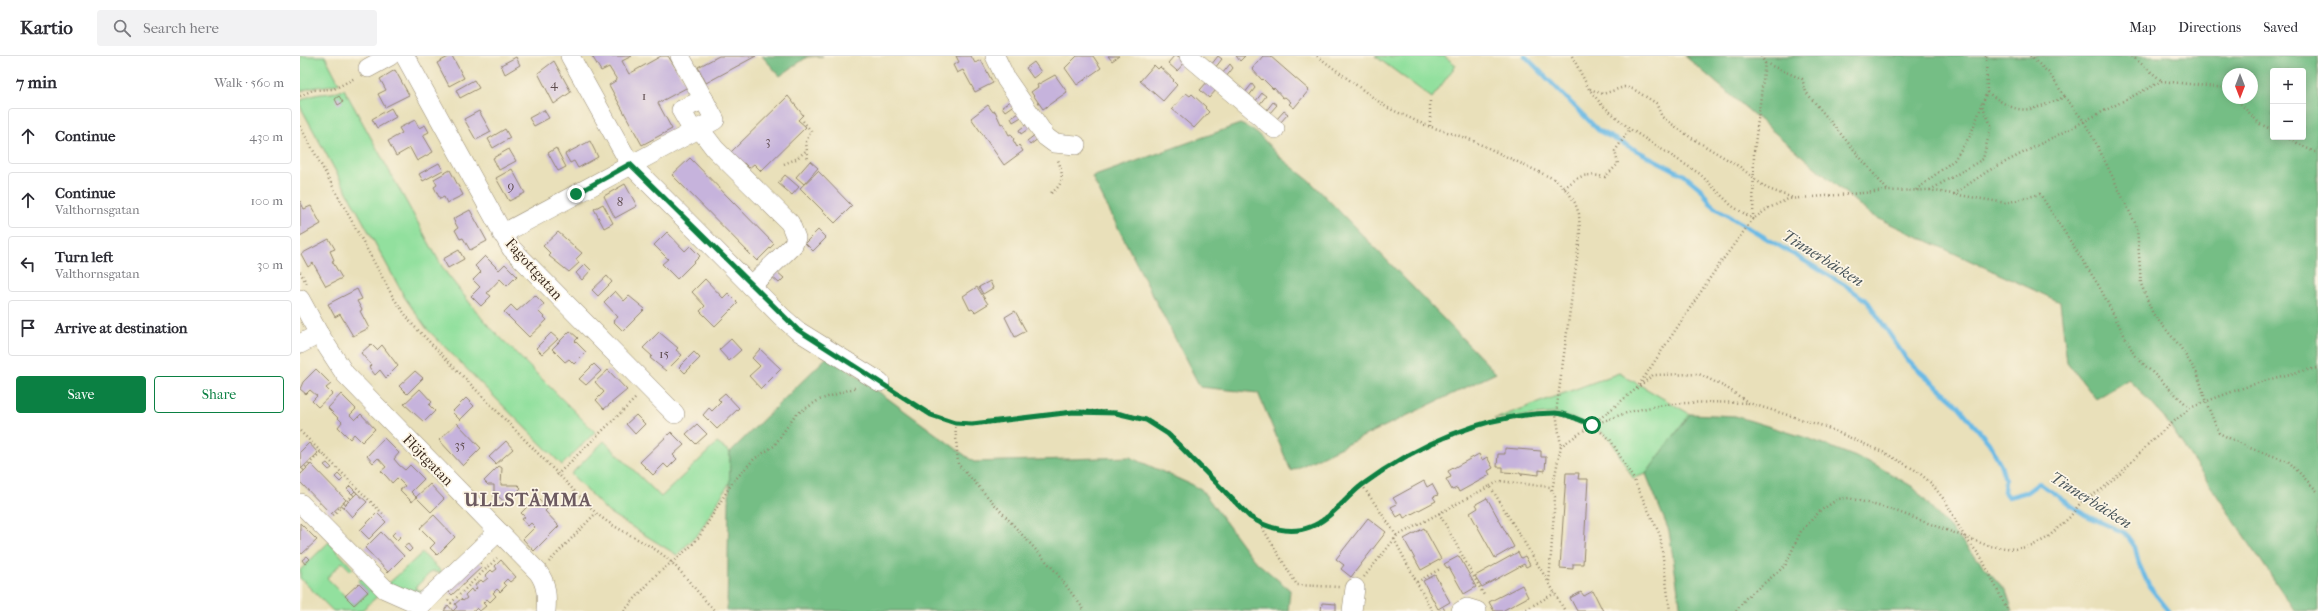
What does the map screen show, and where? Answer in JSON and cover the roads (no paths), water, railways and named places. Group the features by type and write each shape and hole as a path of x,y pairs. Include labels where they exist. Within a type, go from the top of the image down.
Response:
{"street":[{"path":"368,68 390,56"},
{"name":"Fagottgatan","path":"405,56 511,248 675,414"},
{"path":"570,56 630,164 782,317 798,330 880,382"},
{"path":"680,56 704,99 682,110 696,130 790,222 795,232 796,238 793,245 751,286"},
{"path":"1189,56 1275,129"},
{"path":"1002,59 1006,79 1046,137 1067,145"},
{"path":"502,234 630,164 696,130"},
{"name":"Flöjtgatan","path":"300,299 319,334 346,374 543,578 547,592 546,611"},
{"path":"300,344 319,334"},
{"path":"300,503 385,589 421,605 498,532"},
{"path":"1352,611 1355,588"},
{"path":"1461,611 1481,604"}],"waterway":[{"name":"Tinnerbäcken","path":"1525,56 1599,131 1684,175 1702,190 1710,203 1719,210 1845,285 1868,302 1907,360 1956,403 1989,443 2000,463 2005,479 2004,492 2008,497 2027,492 2039,483 2085,515 2125,533 2135,547 2139,564 2149,586 2169,611"}],"district":[{"name":"ULLSTÄMMA","path":"528,500"}]}
